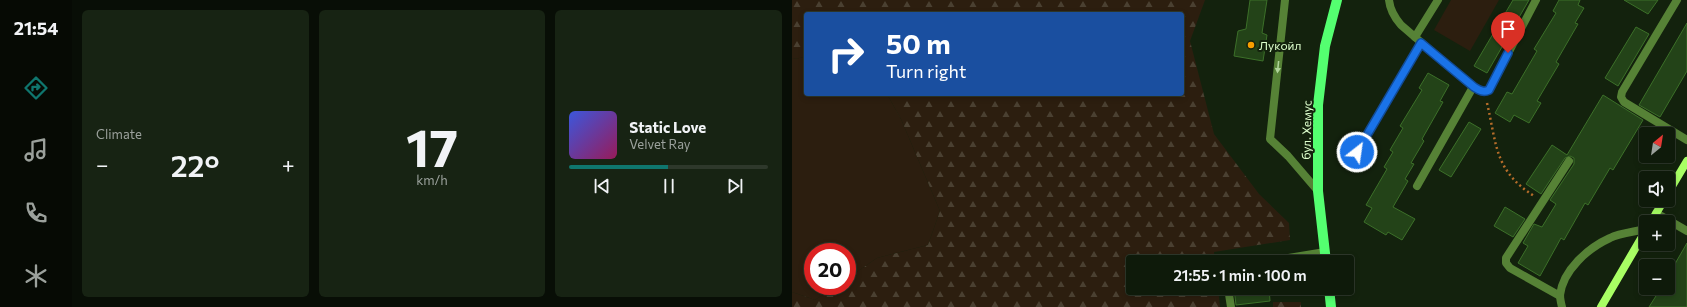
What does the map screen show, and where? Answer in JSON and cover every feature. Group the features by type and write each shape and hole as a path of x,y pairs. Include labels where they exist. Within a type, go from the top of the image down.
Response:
{"main road":[{"name":"бул. Хемус","path":"1326,255 1318,191 1318,105 1325,46 1337,0"},
{"path":"1675,181 1687,161"},
{"path":"1656,213 1660,207"},
{"path":"1601,307 1639,242"},
{"path":"1330,295 1331,307"}],"lane":[{"path":"1285,0 1270,139 1288,156 1318,191"},
{"path":"1389,0 1389,6 1395,18 1421,43 1481,92 1489,90 1536,0"},
{"path":"1415,37 1438,0"},
{"path":"1677,0 1622,92 1621,97 1624,102 1687,140"},
{"path":"1357,152 1421,43"},
{"path":"1417,186 1474,87"},
{"path":"1560,296 1510,268 1506,263 1506,258 1569,161"},
{"path":"1656,213 1687,231"},
{"path":"1562,307 1560,296 1562,286 1578,261 1592,248 1611,237 1639,231"},
{"path":"1229,295 1231,307"}],"path":[{"path":"1485,92 1497,150 1504,169 1518,185 1543,201"}],"green space":[{"path":"792,0 1205,0 1190,41 1214,134 1259,194 1289,223 1290,240 1214,252 1214,255 1126,255 1126,295 1219,295 1220,307 792,307 792,292 815,300 823,295 856,295 856,273 877,258 928,245 940,211 901,119 888,96 1184,96 1184,12 804,12 804,57 792,59"},
{"path":"1451,0 1499,0 1470,51 1434,30"},
{"path":"804,57 804,96 888,96 901,119 940,211 928,245 877,258 856,273 856,243 804,243 804,295 823,295 815,300 792,292 792,59"},
{"path":"1273,302 1301,302 1301,307 1273,307"}],"building":[{"path":"1250,0 1267,0 1262,33 1267,35 1263,61 1234,56 1238,31 1246,29"},
{"path":"1513,0 1529,0 1487,73 1474,66"},
{"path":"1559,0 1580,0 1578,5 1584,8 1575,23 1578,24 1556,62 1559,64 1537,101 1541,103 1529,123 1514,115 1510,122 1495,113 1507,92 1512,94 1537,51 1534,49 1556,13 1553,11"},
{"path":"1624,0 1658,0 1648,14"},
{"path":"1687,23 1687,71 1660,117 1639,105"},
{"path":"1636,27 1649,34 1618,86 1605,78"},
{"path":"1428,73 1449,85 1440,101 1443,102 1422,139 1424,141 1411,163 1414,164 1405,179 1408,181 1393,207 1415,219 1402,240 1388,232 1386,235 1364,222 1372,208 1366,205 1387,169 1384,167 1393,152 1390,150 1403,128 1400,126 1422,90 1419,88"},
{"path":"1603,95 1643,120 1613,170 1610,168 1588,205 1585,203 1564,240 1561,238 1540,276 1518,263 1528,246 1523,243 1534,224 1542,227 1556,204 1550,200 1574,164 1574,158 1570,156 1565,158 1541,194 1526,184 1552,145 1567,155"},
{"path":"1469,122 1481,129 1451,177 1439,170"},
{"path":"1505,207 1525,219 1513,237 1494,226"},
{"path":"1687,243 1687,307 1649,307 1657,295 1675,295 1675,264"},
{"path":"1235,295 1270,295 1270,301 1236,305"}],"place":[{"name":"Лукойл","path":"1251,45"}],"route":[{"path":"1357,152 1421,43 1481,92 1489,90 1508,53"}]}
